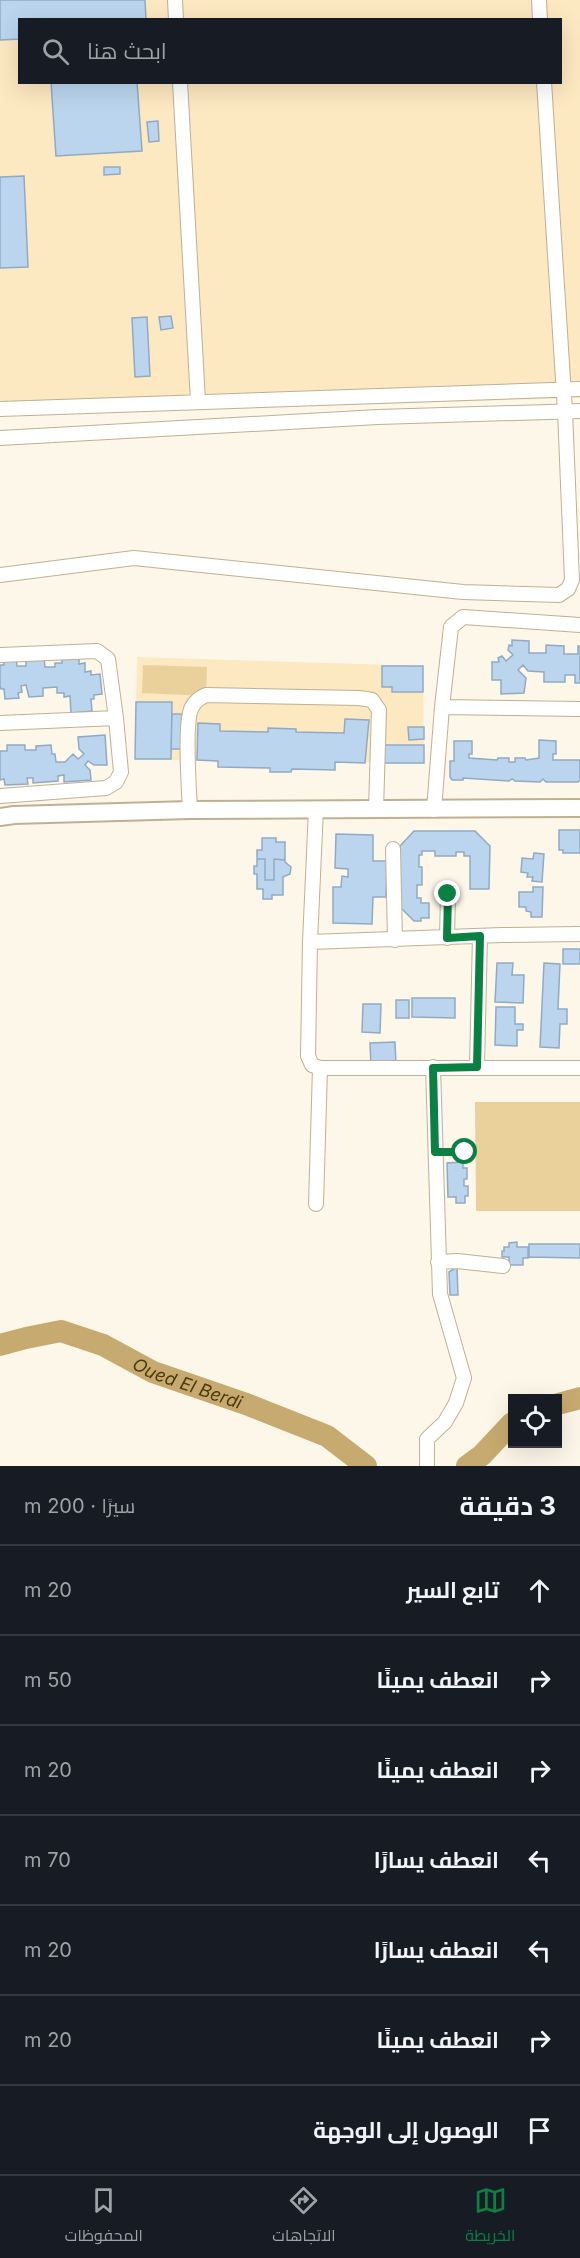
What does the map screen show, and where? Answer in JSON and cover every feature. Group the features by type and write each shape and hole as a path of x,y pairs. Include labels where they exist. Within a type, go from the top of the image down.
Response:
{"main road":[{"path":"0,817 190,810 580,808"}],"street":[{"path":"175,0 176,18"},
{"path":"539,0 540,18"},
{"path":"180,84 198,401"},
{"path":"0,575 134,558 463,592 559,595 568,589 572,580 565,411 544,84"},
{"path":"0,409 580,389"},
{"path":"0,438 378,417 580,411"},
{"path":"434,810 451,627 457,620 464,617 580,625"},
{"path":"0,655 97,651 103,654 108,659 122,772 116,782 106,788 0,796"},
{"path":"190,810 187,760 190,709 197,699 206,695 372,700 379,710 376,810"},
{"path":"442,707 580,709"},
{"path":"0,723 116,718"},
{"path":"316,809 308,1056 312,1065 320,1068 580,1068"},
{"path":"393,849 396,940"},
{"path":"447,938 448,894"},
{"path":"310,942 580,934"},
{"path":"477,1067 480,936"},
{"path":"316,1204 320,1068"},
{"path":"427,1466 428,1439 445,1422 456,1403 464,1378 440,1294 433,1068"},
{"path":"438,1262 457,1261 504,1266"}],"path":[{"path":"435,1152 465,1152"}],"shaded area":[{"path":"0,0 580,0 580,398 0,415"},
{"path":"137,657 423,666 424,763 336,762 335,770 292,769 291,772 270,772 269,768 218,767 217,761 135,759"},
{"path":"143,665 207,667 206,696 142,693"},
{"path":"475,1102 580,1102 580,1211 476,1211"}],"building":[{"path":"0,0 145,0 146,18 18,18 18,39 0,40"},
{"path":"51,84 137,84 142,151 56,156"},
{"path":"158,121 159,141 149,142 147,122"},
{"path":"104,167 120,167 120,174 104,175"},
{"path":"24,176 28,267 0,268 0,177"},
{"path":"171,316 173,328 161,330 159,317"},
{"path":"147,317 150,376 135,377 132,318"},
{"path":"512,640 529,641 529,653 546,653 546,645 564,646 564,654 578,654 578,646 580,646 580,683 575,683 575,675 565,675 565,682 544,682 544,672 528,671 523,665 518,670 526,678 524,693 501,694 501,680 492,680 492,662 499,662 498,658 502,656 506,661 513,655 508,650 509,645 512,646"},
{"path":"79,654 79,664 85,663 85,672 91,671 91,675 100,674 102,694 94,695 94,699 91,699 92,711 71,713 70,696 64,697 64,693 57,693 57,687 43,688 43,696 29,697 26,685 21,686 22,692 18,693 19,698 5,699 4,689 0,686 0,665 4,665 3,659 16,658 17,666 26,666 26,658 44,659 45,667 55,667 55,663 62,663 62,655"},
{"path":"382,666 423,666 423,692 392,692 392,687 382,687"},
{"path":"136,702 172,702 171,759 135,759"},
{"path":"172,714 184,714 183,749 171,749"},
{"path":"345,719 369,720 365,763 335,762 335,770 292,769 291,772 270,772 270,768 218,767 218,761 197,760 198,723 220,724 220,731 268,732 268,728 296,729 296,732 344,733"},
{"path":"408,727 424,727 424,739 409,740"},
{"path":"105,735 107,765 94,765 88,761 85,765 90,770 91,780 64,782 64,775 58,776 58,781 33,783 33,778 27,778 28,784 5,785 4,779 0,780 0,751 7,751 7,745 25,745 25,750 36,750 36,746 51,745 56,762 65,762 73,754 78,759 84,754 79,749 78,737"},
{"path":"539,740 556,741 556,754 553,754 553,760 580,760 580,780 578,782 546,782 543,779 540,782 512,779 509,781 463,778 463,780 452,780 450,777 450,761 454,761 454,741 472,741 472,754 469,754 469,758 497,760 498,758 509,758 509,762 515,762 515,758 526,760 539,758"},
{"path":"384,745 424,745 424,763 384,763"},
{"path":"559,830 580,830 580,853 563,853 563,850 559,850"},
{"path":"414,831 475,831 490,846 489,889 470,889 470,856 464,856 464,852 456,852 456,856 435,856 435,851 422,851 422,855 419,855 419,867 422,867 422,885 417,885 417,898 421,898 421,903 429,903 429,918 414,921 399,906 400,846"},
{"path":"336,834 373,835 373,861 387,861 386,897 373,897 372,924 333,923 333,887 341,887 342,876 348,877 348,869 335,868"},
{"path":"262,838 276,838 276,842 285,842 285,862 291,867 290,874 283,877 283,895 272,895 272,899 263,899 263,889 257,889 257,874 254,874 254,866 257,866 257,850 262,850"},
{"path":"262,838 276,838 276,842 285,842 285,860 274,859 274,880 265,880 265,859 257,859 257,850 262,850"},
{"path":"534,853 544,854 542,882 532,881 533,877 527,877 528,873 521,872 522,858 533,859"},
{"path":"533,887 543,887 542,917 531,917 531,912 526,911 526,907 519,907 519,892 533,892"},
{"path":"563,949 580,949 580,964 563,964"},
{"path":"497,963 513,963 512,975 524,975 523,1003 495,1002"},
{"path":"544,963 560,964 558,1009 567,1009 567,1024 560,1024 559,1048 540,1047"},
{"path":"412,998 455,998 455,1018 412,1017"},
{"path":"396,1000 409,1000 409,1018 396,1018"},
{"path":"363,1004 381,1004 380,1033 362,1032"},
{"path":"496,1007 515,1007 515,1024 523,1024 523,1030 517,1030 517,1046 495,1045"},
{"path":"395,1042 396,1065 371,1066 370,1043"},
{"path":"463,1162 463,1168 467,1168 467,1179 464,1179 464,1186 468,1186 468,1196 465,1196 465,1203 456,1203 456,1197 448,1197 447,1163"},
{"path":"517,1242 517,1247 528,1247 528,1258 523,1258 523,1265 509,1265 509,1257 502,1257 502,1251 504,1247 509,1247 509,1243"},
{"path":"529,1244 580,1244 580,1258 529,1257"},
{"path":"457,1267 458,1295 450,1295 449,1272"}],"waterway":[{"name":"Oued El Berdi","path":"0,1345 61,1331 103,1345 153,1372 246,1404 327,1436 366,1466"},
{"name":"Oued El Berdi","path":"562,1403 580,1398"},
{"name":"Oued El Berdi","path":"467,1466 482,1455 508,1427"}],"route":[{"path":"448,894 447,938 480,936 477,1067 433,1068 435,1152 465,1152"}]}
